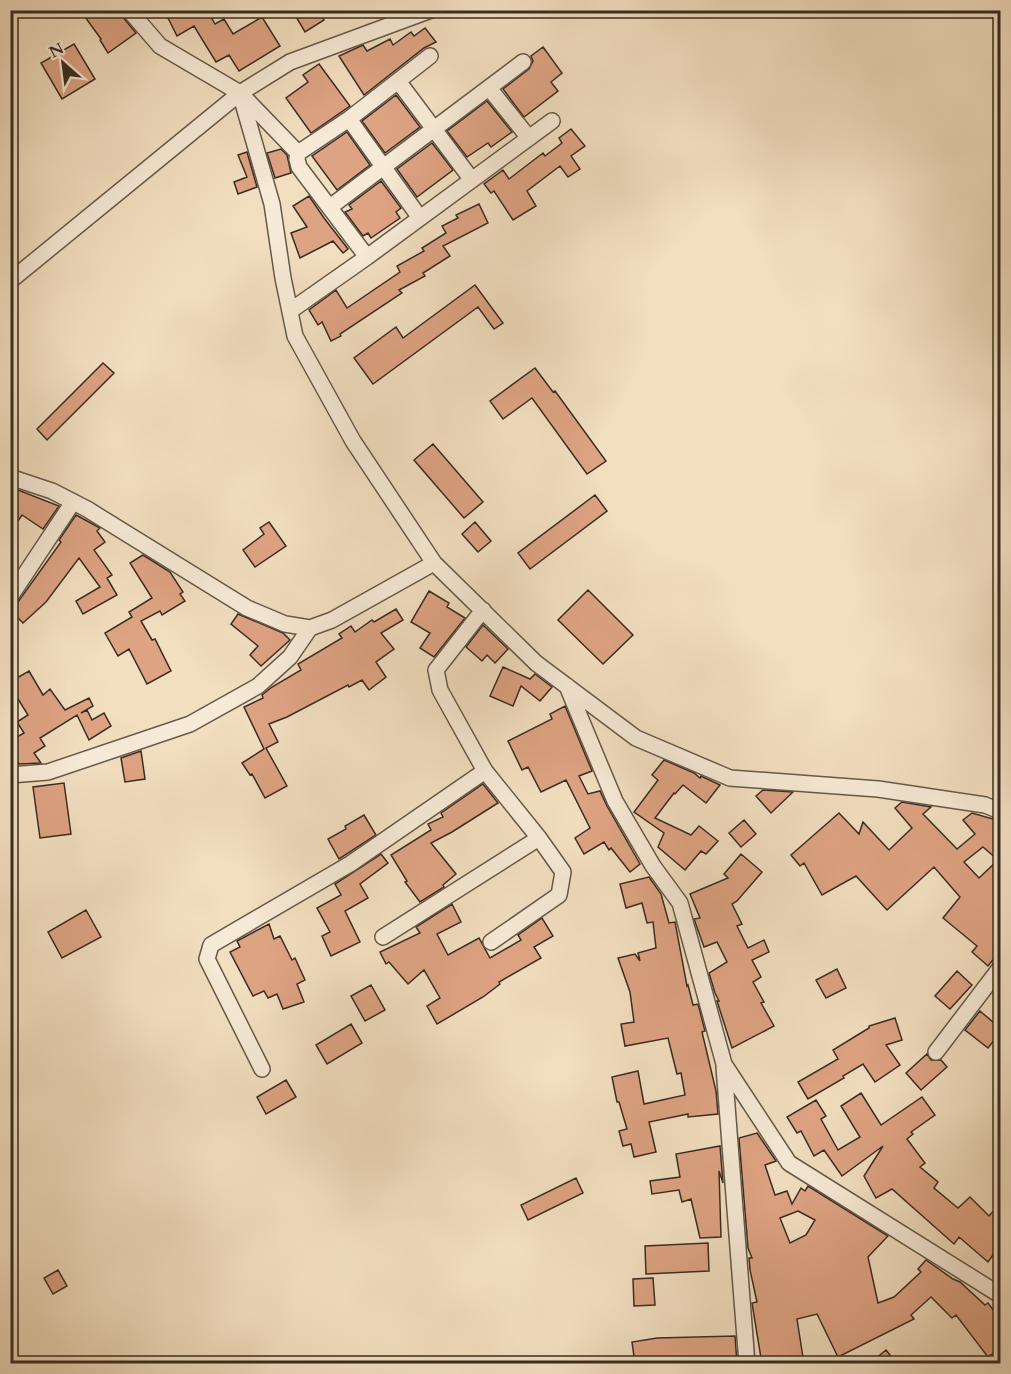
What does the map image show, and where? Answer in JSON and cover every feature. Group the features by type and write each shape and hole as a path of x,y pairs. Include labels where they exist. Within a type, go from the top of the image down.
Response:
{"street":[{"path":"129,10 160,46 240,93 298,153"},
{"path":"10,281 240,93 290,62 431,10"},
{"path":"367,257 299,167 298,153 350,119 430,56"},
{"path":"330,207 523,62"},
{"path":"398,81 472,180"},
{"path":"489,88 529,138"},
{"path":"240,93 272,204 283,278 295,336 353,441 434,563 536,663 636,738 730,778 878,789 985,805 1000,811"},
{"path":"350,119 420,218"},
{"path":"290,311 552,121"},
{"path":"10,477 52,491 73,502 247,608 285,624 310,628 332,620 434,563"},
{"path":"10,597 73,502"},
{"path":"483,610 436,670 440,690 485,771 563,872 559,895 491,942"},
{"path":"10,776 48,772 190,724 258,686 290,657 310,628"},
{"path":"567,686 615,801 653,866 680,903 724,1064 747,1364"},
{"path":"262,1069 207,959 211,945 350,864 485,771"},
{"path":"383,937 539,838"},
{"path":"936,1052 1000,968"},
{"path":"724,1064 789,1163 1000,1295"}],"building":[{"path":"80,10 119,10 136,33 108,53"},
{"path":"164,10 207,10 215,24 224,19 233,34 262,17 280,46 239,71 229,55 216,62 194,26 177,36"},
{"path":"292,10 318,10 324,20 305,32"},
{"path":"425,28 436,42 424,48 364,95 339,56 363,45 367,51 390,39 393,45 411,32 414,36"},
{"path":"74,44 95,79 62,99 41,63"},
{"path":"543,47 562,73 551,82 558,91 524,117 503,89 529,69 533,61 531,56"},
{"path":"319,64 350,106 311,133 286,98 308,82 303,75"},
{"path":"396,95 420,127 385,153 362,121"},
{"path":"487,101 512,132 491,147 488,143 467,157 447,131"},
{"path":"571,129 585,146 571,156 580,169 568,177 560,166 527,191 536,206 513,220 494,191 491,193 484,184 503,170 509,179 543,153 545,156 562,143 559,138"},
{"path":"347,132 370,165 337,190 312,156"},
{"path":"432,143 453,170 417,197 397,169"},
{"path":"281,149 287,155 291,173 275,178 267,153"},
{"path":"247,152 257,187 238,194 234,182 247,177 238,155"},
{"path":"381,181 401,208 396,212 400,218 371,238 368,233 363,236 345,212 352,209 349,205"},
{"path":"309,196 348,249 343,253 333,241 300,258 291,233 307,227 293,206"},
{"path":"479,204 488,223 443,246 450,256 423,273 425,276 399,290 402,293 331,341 322,322 318,325 309,310 336,290 347,308 400,272 397,266 424,251 422,248 446,233 442,226 458,218 456,215"},
{"path":"475,285 503,323 494,329 478,307 373,384 354,358 396,327 403,338"},
{"path":"103,363 114,373 47,440 37,429"},
{"path":"535,368 553,392 555,391 606,461 587,474 532,398 503,419 490,401"},
{"path":"433,444 483,502 464,518 414,460"},
{"path":"18,490 59,506 43,529 22,515 18,521 10,516 10,500"},
{"path":"595,495 607,511 530,569 518,553"},
{"path":"76,515 100,528 97,531 105,542 94,550 112,575 107,578 117,595 83,614 76,601 100,587 79,558 46,602 23,623 10,610 10,607 18,602 61,542 59,540"},
{"path":"269,522 286,546 255,567 243,550 264,534 260,528"},
{"path":"475,522 491,541 478,552 462,534"},
{"path":"143,555 170,572 183,592 180,594 185,601 162,615 160,611 141,621 152,640 155,639 171,671 147,684 129,649 118,656 105,633 132,617 129,612 152,598 130,563"},
{"path":"588,590 633,635 603,664 558,620"},
{"path":"429,591 449,603 447,607 465,618 434,657 420,648 430,633 411,622"},
{"path":"396,609 403,620 381,633 394,649 376,662 386,677 369,690 362,680 349,687 348,685 269,724 278,742 266,748 287,786 265,798 252,774 250,775 242,763 264,749 244,707 263,698 262,695 272,687 301,670 298,664 342,638 339,634 351,626 355,632 372,620 374,622"},
{"path":"238,614 283,633 290,640 261,666 250,655 258,646 231,624"},
{"path":"483,625 508,649 495,663 487,655 482,661 466,647"},
{"path":"503,667 530,679 535,674 552,687 540,701 521,686 513,706 490,696"},
{"path":"29,671 43,695 50,689 65,710 89,698 93,706 81,713 87,710 92,720 104,713 111,726 89,740 77,715 40,738 45,746 34,753 41,763 19,764 10,750 10,741 24,733 17,722 28,715 10,686 10,682"},
{"path":"565,706 592,771 579,776 588,794 600,791 640,864 630,872 604,842 584,854 575,838 590,828 566,780 541,792 528,767 522,770 508,741 552,719 550,714"},
{"path":"141,751 145,779 125,782 121,758"},
{"path":"664,760 720,785 706,803 683,785 655,818 691,835 699,826 718,841 706,854 701,851 685,870 658,847 664,833 634,812 658,780 652,775"},
{"path":"64,783 71,834 40,838 33,787"},
{"path":"483,784 498,803 431,843 456,874 443,885 444,887 420,902 405,882 407,881 391,855 431,830 428,824 443,817 441,813"},
{"path":"763,790 793,792 771,813 756,796"},
{"path":"902,802 931,807 923,814 957,849 975,834 963,820 972,813 1000,821 1000,951 988,966 972,952 977,946 943,918 960,897 934,867 887,910 856,876 822,895 804,863 800,866 791,855 839,813 859,834 863,822 889,850 912,828 895,808","holes":["983,847 998,860 979,878 964,862"]},
{"path":"364,815 376,835 339,859 328,839"},
{"path":"744,820 756,834 741,847 729,833"},
{"path":"381,854 388,863 360,884 368,898 345,911 360,942 331,956 322,936 330,932 317,908 341,895 335,884"},
{"path":"741,854 762,872 732,904 742,924 737,926 748,948 764,940 769,952 752,960 761,977 753,982 764,1002 761,1003 774,1026 732,1048 709,973 727,962 717,942 704,947 694,919 700,918 690,894 728,878 724,874"},
{"path":"649,877 661,894 669,923 675,922 687,986 693,1005 698,1004 705,1031 702,1032 716,1091 718,1114 688,1117 688,1114 649,1122 656,1152 634,1157 631,1144 623,1146 619,1131 627,1129 619,1102 617,1102 612,1077 638,1071 644,1104 685,1095 681,1073 677,1074 668,1038 625,1046 621,1024 634,1022 630,992 618,958 635,954 640,961 638,953 656,948 653,922 647,923 642,903 626,908 620,884"},
{"path":"452,904 461,922 437,934 448,955 479,938 490,958 521,940 518,935 542,918 553,936 534,947 541,958 499,982 500,984 483,997 437,1024 427,1006 440,998 424,970 408,984 389,962 386,964 380,952 420,933 416,927"},
{"path":"86,910 101,937 62,958 48,932"},
{"path":"269,924 274,939 280,936 292,960 295,958 305,980 297,984 304,1002 283,1009 277,994 268,998 264,991 253,996 230,952 240,947 237,941"},
{"path":"837,969 846,988 826,998 816,980"},
{"path":"957,971 972,985 950,1009 935,996"},
{"path":"371,985 385,1010 365,1021 351,996"},
{"path":"980,1011 1000,1028 1000,1033 988,1048 965,1030"},
{"path":"895,1018 902,1040 886,1045 900,1065 875,1082 863,1064 808,1099 798,1082 838,1059 833,1050 869,1026"},
{"path":"351,1024 362,1043 327,1064 316,1045"},
{"path":"927,1054 931,1060 941,1060 947,1067 921,1090 906,1073"},
{"path":"286,1080 296,1097 266,1114 257,1097"},
{"path":"861,1093 881,1125 922,1097 935,1115 911,1132 913,1134 907,1139 925,1163 920,1167 938,1182 934,1188 958,1208 970,1197 989,1216 1000,1204 1000,1263 993,1255 988,1262 959,1237 954,1244 892,1189 876,1198 864,1176 883,1146 842,1176 824,1150 814,1156 801,1131 797,1133 787,1117 816,1100 826,1116 821,1119 838,1150 860,1137 841,1106"},
{"path":"757,1133 776,1161 765,1165 775,1195 787,1191 792,1204 801,1188 805,1191 808,1186 888,1236 868,1257 878,1303 894,1297 921,1272 918,1269 926,1260 960,1282 985,1305 988,1303 1000,1319 1000,1348 988,1357 956,1315 952,1318 931,1297 911,1315 914,1319 838,1357 817,1314 797,1319 804,1364 762,1364 752,1303 757,1302 750,1270 749,1258 752,1258 748,1248 739,1138","holes":["798,1211 815,1220 806,1235 790,1243 780,1218"]},
{"path":"720,1146 723,1183 719,1171 721,1237 700,1238 691,1199 682,1202 679,1190 652,1194 650,1181 680,1177 676,1154"},
{"path":"576,1178 583,1193 528,1220 521,1205"},
{"path":"708,1243 709,1271 646,1274 645,1246"},
{"path":"58,1270 67,1286 53,1294 44,1278"},
{"path":"653,1278 655,1305 634,1306 633,1279"},
{"path":"735,1336 737,1364 635,1364 632,1342 657,1338"},
{"path":"886,1350 897,1364 869,1364"}]}
